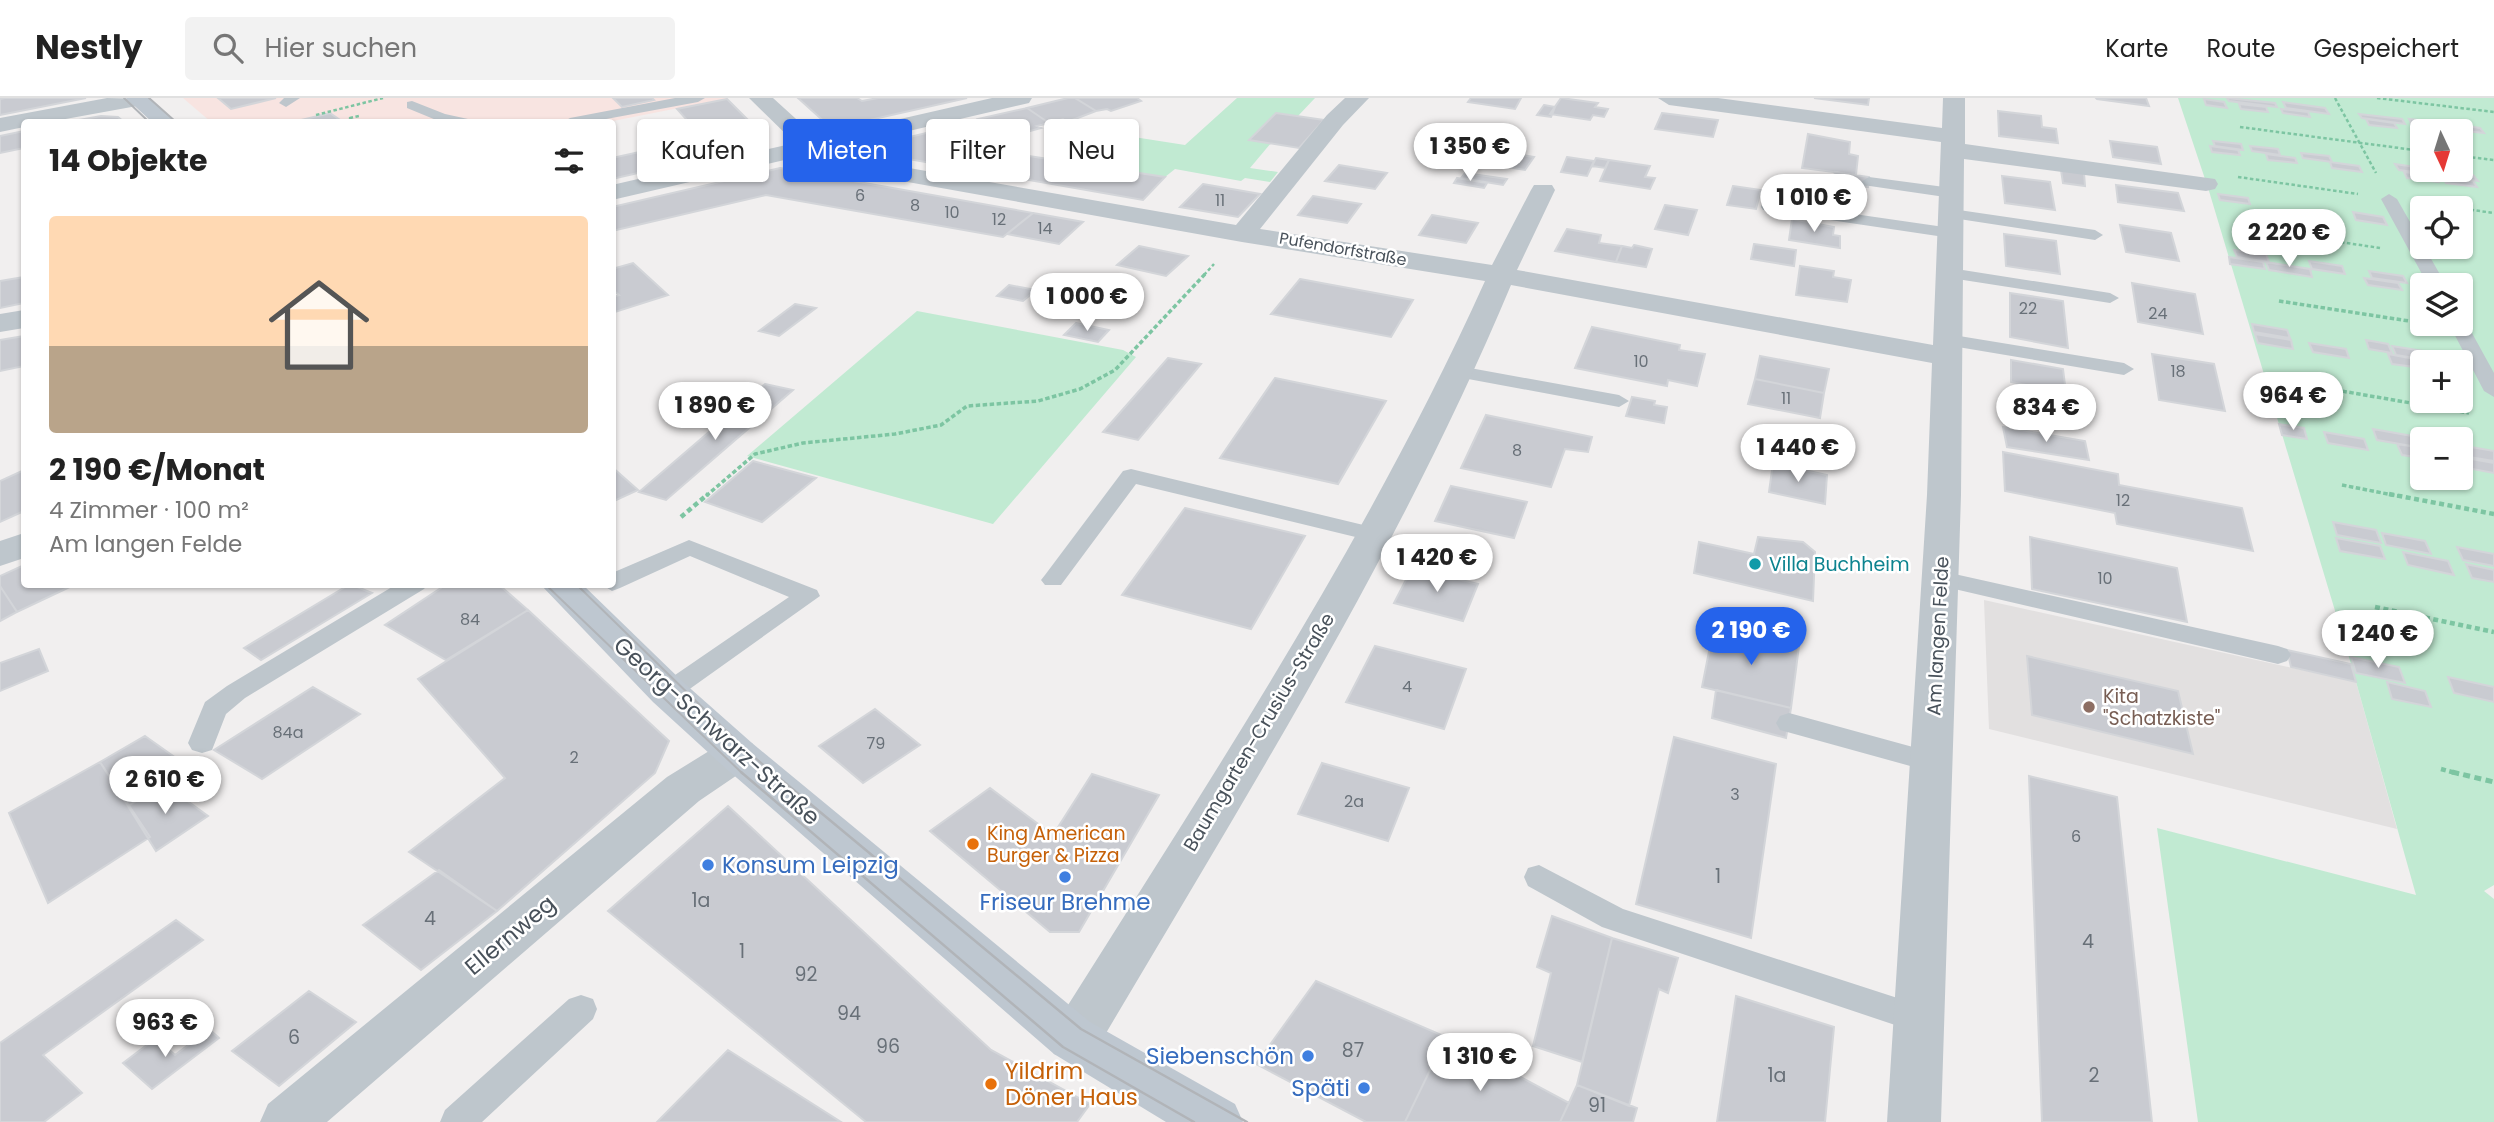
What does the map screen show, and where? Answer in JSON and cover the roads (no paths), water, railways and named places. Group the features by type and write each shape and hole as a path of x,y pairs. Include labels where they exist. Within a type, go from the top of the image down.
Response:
{"street":[{"path":"30,119 137,98 162,119"},
{"name":"Pufendorfstraße","path":"760,98 783,119"},
{"path":"912,124 1021,98"},
{"path":"1242,234 1335,120 1358,98"},
{"path":"1669,98 2206,184"},
{"name":"Am langen Felde","path":"1914,1122 1941,579 1954,98"},
{"path":"0,125 21,121"},
{"path":"616,192 783,154"},
{"name":"Pufendorfstraße","path":"912,176 1242,234 1947,348"},
{"name":"Baumgarten-Crusius-Straße","path":"1072,1038 1088,1017 1300,669 1459,372 1501,275 1543,190"},
{"path":"0,323 21,319"},
{"path":"0,555 21,545"},
{"name":"Georg-Schwarz-Straße","path":"589,588 668,692 737,754 1072,1038 1216,1122"},
{"name":"Ellernweg","path":"303,1117 683,789 737,754"}],"lane":[{"path":"586,119 698,98"},
{"path":"412,105 446,119"},
{"path":"1868,182 1952,213"},
{"path":"1774,192 1769,207 1952,213 2095,235"},
{"path":"2389,198 2430,273"},
{"path":"1950,273 2110,298"},
{"path":"2464,336 2494,391"},
{"path":"1947,348 2123,369"},
{"path":"1459,372 1619,401"},
{"path":"1053,580 1131,476 1372,534"},
{"path":"616,577 689,547 808,596 668,692"},
{"path":"1941,579 2278,655"},
{"path":"202,743 214,709 236,692 409,588"},
{"path":"1789,723 1931,762"},
{"path":"1539,877 1613,918 1919,1019"},
{"path":"457,1122 581,1009"}],"tram line":[{"path":"124,98 146,119"},
{"path":"149,98 173,119"},
{"path":"549,588 743,774"},
{"path":"580,588 774,774"},
{"path":"741,772 1063,1047 1194,1122"},
{"path":"772,772 1081,1029 1247,1122"}],"place":[{"name":"Villa Buchheim","path":"1755,564"},
{"name":"Kita \"Schatzkiste\"","path":"2089,707"},
{"name":"King American Burger & Pizza","path":"973,844"},
{"name":"Konsum Leipzig","path":"708,865"},
{"name":"Friseur Brehme","path":"1065,877"},
{"name":"Siebenschön","path":"1308,1056"},
{"name":"Yildrim Döner Haus","path":"991,1084"},
{"name":"Späti","path":"1364,1088"}]}
